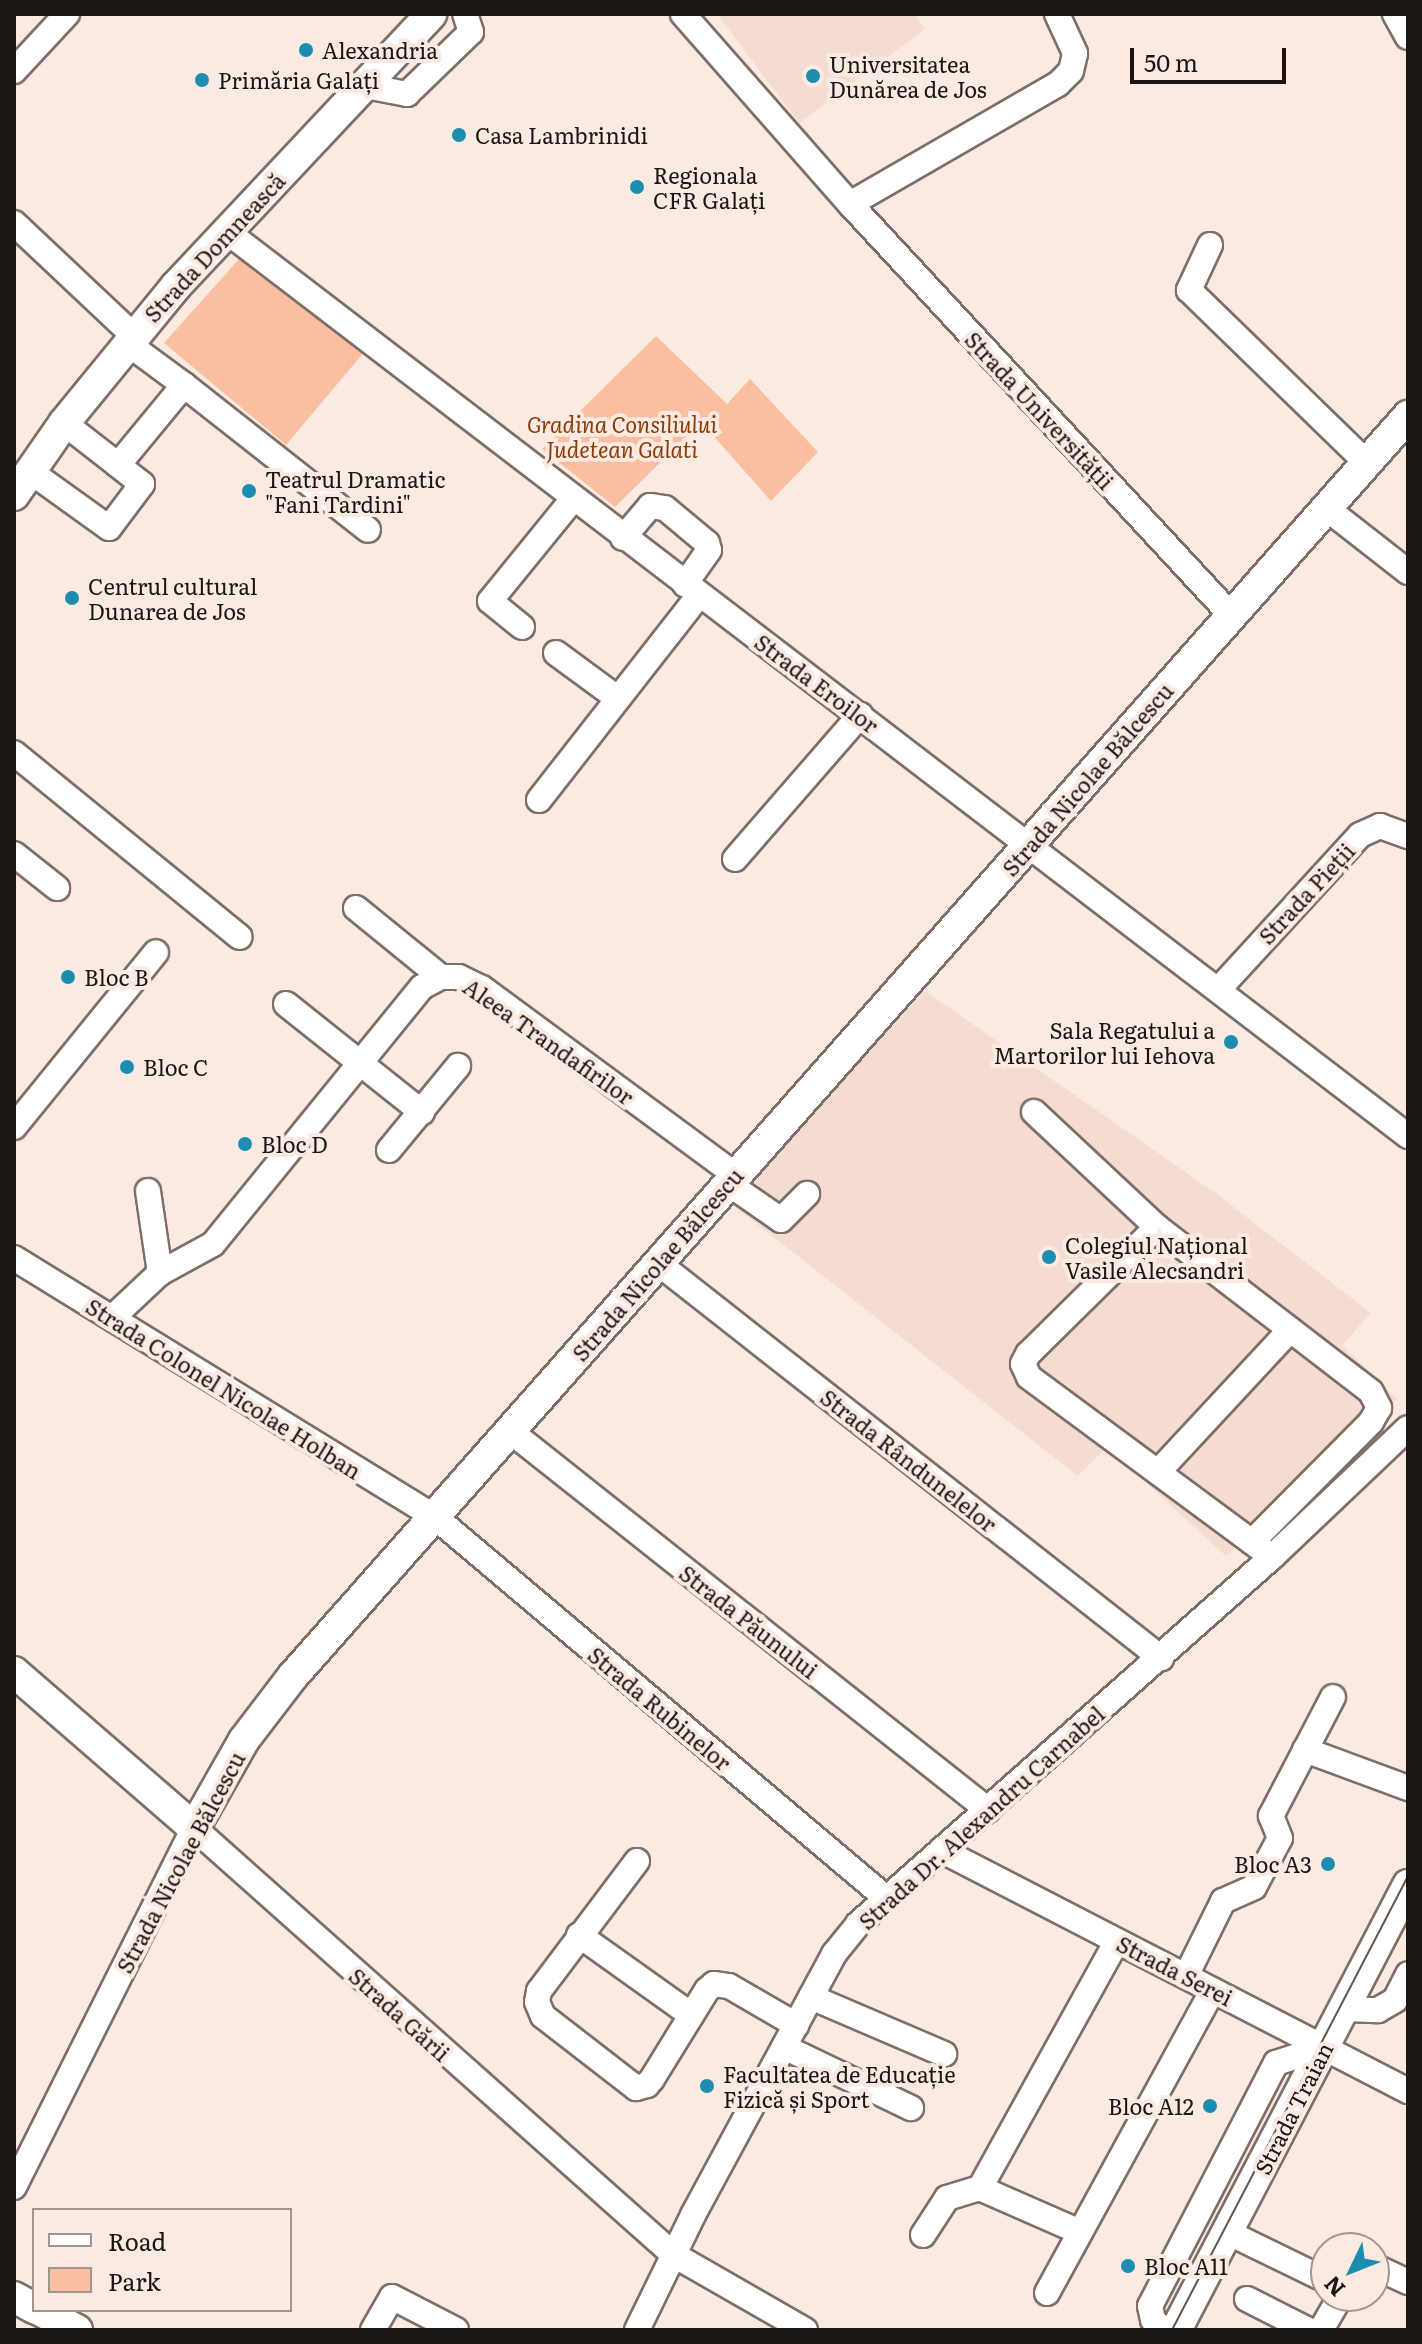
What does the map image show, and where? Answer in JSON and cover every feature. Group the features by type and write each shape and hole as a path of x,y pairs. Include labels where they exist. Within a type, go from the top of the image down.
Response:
{"main road":[{"name":"Strada Domnească","path":"22,484 64,423 130,339 226,231 431,14"},
{"name":"Strada Nicolae Bălcescu","path":"194,1828 228,1765 271,1704 1408,416"},
{"name":"Strada Gării","path":"14,1672 194,1828"},
{"name":"Strada Traian","path":"1176,2330 1408,1885"},
{"path":"14,2297 32,2307"},
{"path":"42,2312 77,2330"}],"street":[{"path":"14,71 67,14"},
{"path":"365,86 407,94 471,32 465,14"},
{"name":"Strada Universității","path":"683,14 850,204 1231,615"},
{"path":"850,204 1058,84 1071,71 1075,53 1057,14"},
{"path":"1395,14 1408,37"},
{"path":"14,223 130,339 368,530"},
{"name":"Strada Eroilor","path":"226,231 623,538 860,715 1408,1136"},
{"path":"1210,245 1189,290 1367,463"},
{"path":"118,465 184,385"},
{"path":"22,484 109,528 142,484 64,423"},
{"path":"522,627 490,601 573,499"},
{"path":"539,800 692,590 709,550 707,543 665,508 650,506 623,538"},
{"path":"1326,508 1408,572"},
{"path":"556,653 616,697"},
{"path":"735,859 860,715"},
{"path":"14,753 240,937"},
{"name":"Strada Pieții","path":"1218,990 1360,835 1380,826 1408,836"},
{"path":"14,854 57,888"},
{"path":"356,908 441,977"},
{"path":"14,1127 156,952"},
{"name":"Aleea Trandafirilor","path":"112,1318 160,1273 213,1244 422,987 441,977 459,977 482,988 781,1220 807,1194"},
{"path":"286,1004 367,1057 422,1112"},
{"path":"389,1150 458,1066"},
{"path":"1034,1112 1157,1227 1371,1392 1379,1408 1371,1422 1252,1542"},
{"path":"148,1191 160,1273"},
{"path":"1157,1227 1028,1354 1023,1364 1029,1377 1272,1557"},
{"name":"Strada Colonel Nicolae Holban","path":"14,1258 435,1517"},
{"name":"Strada Rândunelelor","path":"658,1263 1161,1658"},
{"path":"1158,1472 1290,1330"},
{"name":"Strada Dr. Alexandru Carnabel","path":"637,2330 834,1954 886,1898 1161,1658 1408,1428"},
{"name":"Strada Păunului","path":"510,1431 988,1810"},
{"name":"Strada Rubinelor","path":"435,1517 886,1898"},
{"path":"1186,1976 1223,1901 1254,1887 1280,1838 1271,1816 1333,1697"},
{"path":"1305,1750 1408,1788"},
{"name":"Strada Nicolae Bălcescu","path":"14,2187 194,1828"},
{"name":"Strada Gării","path":"194,1828 674,2255 805,2330"},
{"name":"Strada Serei","path":"941,1850 1408,2091"},
{"path":"637,1861 539,1991 537,2002 543,2016 636,2088 647,2085 707,1990 722,1983 796,2025"},
{"path":"579,1935 691,2015"},
{"path":"980,2188 1117,1941"},
{"path":"1344,2009 1378,2010 1395,2000 1408,1974"},
{"path":"1047,2293 1213,1990"},
{"path":"811,1997 944,2054"},
{"path":"784,2047 911,2108"},
{"path":"1163,2330 1153,2320 1150,2306 1276,2063 1325,2047"},
{"path":"923,2235 947,2198 980,2188 1080,2232"},
{"path":"1229,2233 1310,2272"},
{"path":"373,2330 392,2297 456,2330"},
{"path":"1247,2299 1308,2330"},
{"path":"1321,2330 1332,2312"}],"shaded area":[{"name":"Universitatea Dunărea de Jos","path":"717,14 914,14 925,29 799,123"},
{"name":"Colegiul Național Vasile Alecsandri","path":"925,991 1214,1192 1371,1313 1342,1345 1397,1399 1226,1556 1107,1447 1078,1476 729,1202"}],"green space":[{"path":"240,258 365,351 286,445 164,343"},
{"name":"Gradina Consiliului Judetean Galati","path":"656,336 727,404 750,379 818,452 771,501 701,422 615,507 542,449"}],"tram line":[{"path":"1172,2330 1408,1876"}],"place":[{"name":"Alexandria","path":"306,50"},
{"name":"Universitatea Dunărea de Jos","path":"813,76"},
{"name":"Primăria Galați","path":"202,80"},
{"name":"Casa Lambrinidi","path":"459,135"},
{"name":"Regionala CFR Galați","path":"637,187"},
{"name":"Teatrul Dramatic \"Fani Tardini\"","path":"249,491"},
{"name":"Centrul cultural Dunarea de Jos","path":"72,598"},
{"name":"Bloc B","path":"68,977"},
{"name":"Sala Regatului a Martorilor lui Iehova","path":"1231,1042"},
{"name":"Bloc C","path":"127,1067"},
{"name":"Bloc D","path":"245,1144"},
{"name":"Colegiul Național Vasile Alecsandri","path":"1049,1257"},
{"name":"Bloc A3","path":"1328,1864"},
{"name":"Facultatea de Educație Fizică și Sport","path":"707,2086"},
{"name":"Bloc A12","path":"1210,2106"},
{"name":"Bloc A11","path":"1128,2266"}]}
